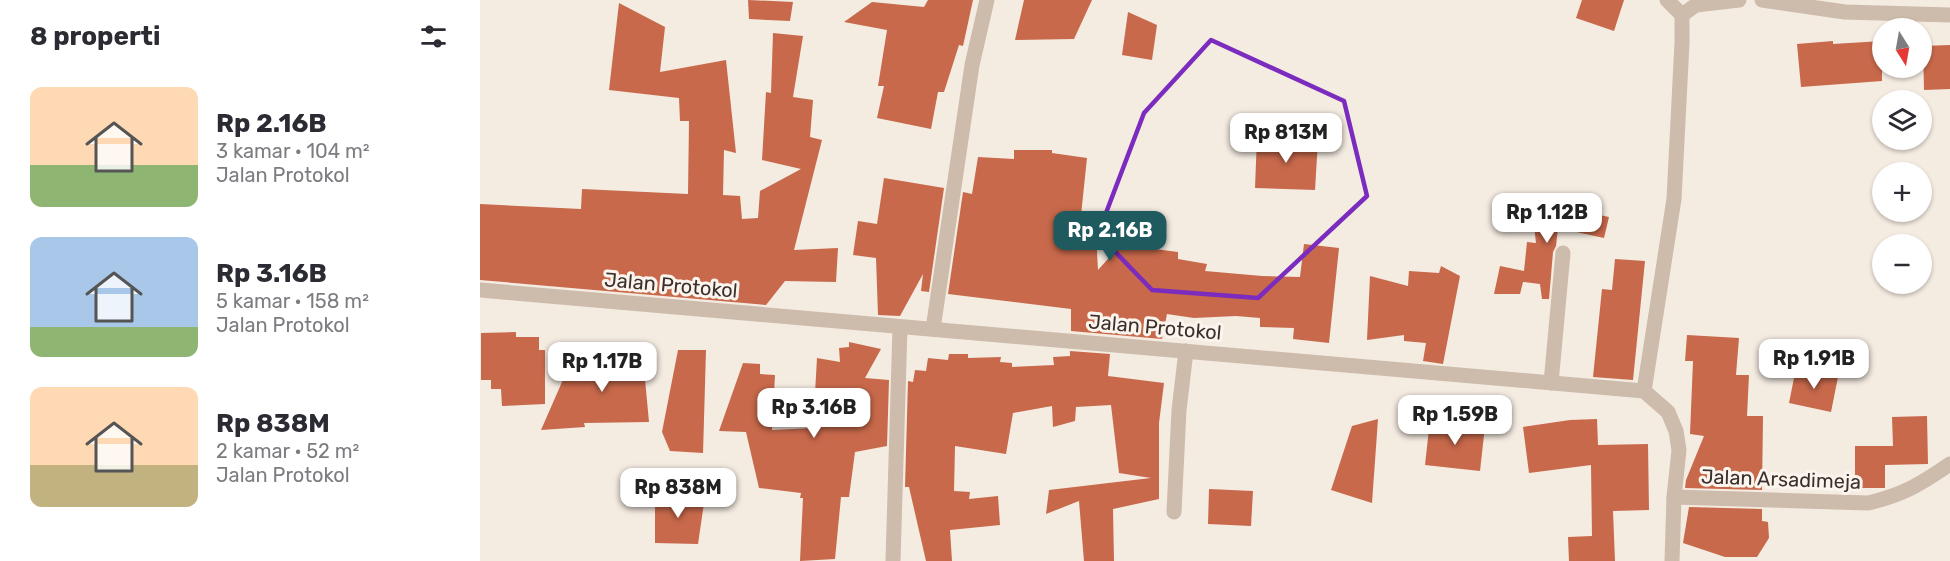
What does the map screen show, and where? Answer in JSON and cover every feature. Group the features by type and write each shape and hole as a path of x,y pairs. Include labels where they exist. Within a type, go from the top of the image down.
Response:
{"street":[{"path":"933,329 972,65 987,0"},
{"path":"1667,0 1682,15 1674,199 1644,391 1668,412 1676,431 1679,450 1674,497 1672,561"},
{"path":"1682,15 1696,5 1739,0"},
{"path":"1762,0 1845,12 1950,15"},
{"path":"1551,382 1563,253"},
{"name":"Jalan Protokol","path":"480,290 1644,391"},
{"path":"893,561 900,327"},
{"path":"1174,512 1179,410 1186,351"},
{"name":"Jalan Arsadimeja","path":"1674,497 1869,504 1895,497 1912,489 1950,464"}],"highlighted area":[{"path":"1211,40 1344,101 1367,196 1258,298 1152,290 1098,234 1144,113"}],"building":[{"path":"748,0 793,2 790,21 749,19"},
{"path":"928,0 973,0 963,46 959,45 944,92 938,92 931,129 877,118 884,86 878,86 887,30 844,22 872,2 924,7"},
{"path":"1024,0 1092,0 1074,39 1015,40"},
{"path":"1582,0 1624,0 1614,31 1576,18"},
{"path":"619,3 665,27 660,72 726,60 736,153 724,150 723,195 740,196 742,219 758,218 760,191 801,169 762,160 766,92 771,93 773,33 803,36 793,97 813,100 810,137 822,140 794,250 838,248 836,282 785,281 766,305 480,280 480,204 581,209 582,189 688,194 689,121 680,121 679,98 609,90"},
{"path":"1128,12 1157,25 1152,60 1122,55"},
{"path":"1833,41 1833,44 1872,42 1872,78 1882,78 1882,81 1801,87 1797,44"},
{"path":"1950,45 1950,89 1924,90 1924,78 1932,78 1932,46"},
{"path":"1257,137 1318,140 1315,190 1255,188"},
{"path":"1014,150 1052,150 1052,153 1087,158 1079,234 1096,234 1098,270 1134,230 1155,249 1178,252 1178,259 1207,264 1205,271 1300,277 1304,244 1339,248 1329,343 1293,339 1294,328 1260,327 1260,318 1236,316 1194,318 1167,314 1162,339 1071,331 1071,309 948,294 963,192 972,194 978,157 1014,159"},
{"path":"884,178 944,188 929,292 921,291 923,274 900,316 878,315 876,258 853,255 858,221 877,224"},
{"path":"1555,195 1556,206 1609,217 1604,238 1558,228 1553,252 1549,299 1542,299 1540,284 1523,282 1520,294 1494,294 1500,266 1524,271 1527,242 1536,243 1531,198"},
{"path":"1615,259 1645,261 1633,380 1593,377 1602,289 1612,290"},
{"path":"1441,266 1460,276 1443,364 1423,361 1426,343 1404,341 1404,335 1367,340 1370,276 1408,286 1409,271 1439,273"},
{"path":"516,332 516,337 539,337 539,350 545,350 545,404 502,406 501,389 491,389 491,380 481,380 481,333"},
{"path":"1687,335 1739,338 1736,375 1749,375 1747,416 1763,416 1762,490 1685,488 1686,480 1704,436 1690,434 1693,361 1685,361"},
{"path":"849,342 881,349 865,378 889,380 887,446 855,452 849,497 841,497 835,559 800,561 803,498 800,498 801,493 759,488 746,432 719,431 743,363 760,364 760,374 775,375 772,430 813,428 817,358 840,362 839,348 849,347"},
{"path":"642,347 649,422 584,423 585,427 541,430 569,366 614,361 613,349"},
{"path":"678,350 706,350 703,453 670,451 662,432"},
{"path":"1070,351 1110,354 1108,376 1164,383 1159,423 1159,499 1113,509 1114,561 1084,561 1079,501 1046,514 1049,490 1151,478 1119,473 1111,405 1076,407 1075,421 1053,427 1052,406 1013,413 1006,454 955,446 954,491 970,492 969,499 998,496 1000,525 950,530 952,561 926,561 909,487 905,487 908,381 913,382 915,370 926,371 928,358 948,360 949,354 968,354 968,358 1001,357 1000,362 1012,363 1012,367 1054,365 1053,357 1070,356"},
{"path":"1796,368 1838,377 1831,412 1789,403"},
{"path":"1927,416 1928,464 1885,465 1885,488 1855,488 1855,446 1893,446 1892,417"},
{"path":"1378,419 1372,503 1331,490 1352,426"},
{"path":"1597,419 1598,445 1648,444 1649,510 1613,511 1615,561 1569,561 1568,537 1592,536 1591,465 1529,473 1523,427 1570,420"},
{"path":"1430,420 1485,426 1480,471 1425,465"},
{"path":"1209,489 1253,491 1251,526 1208,524"},
{"path":"655,495 705,496 698,544 655,543"},
{"path":"1689,507 1762,509 1762,521 1768,522 1769,538 1757,557 1725,557 1683,543"}]}
